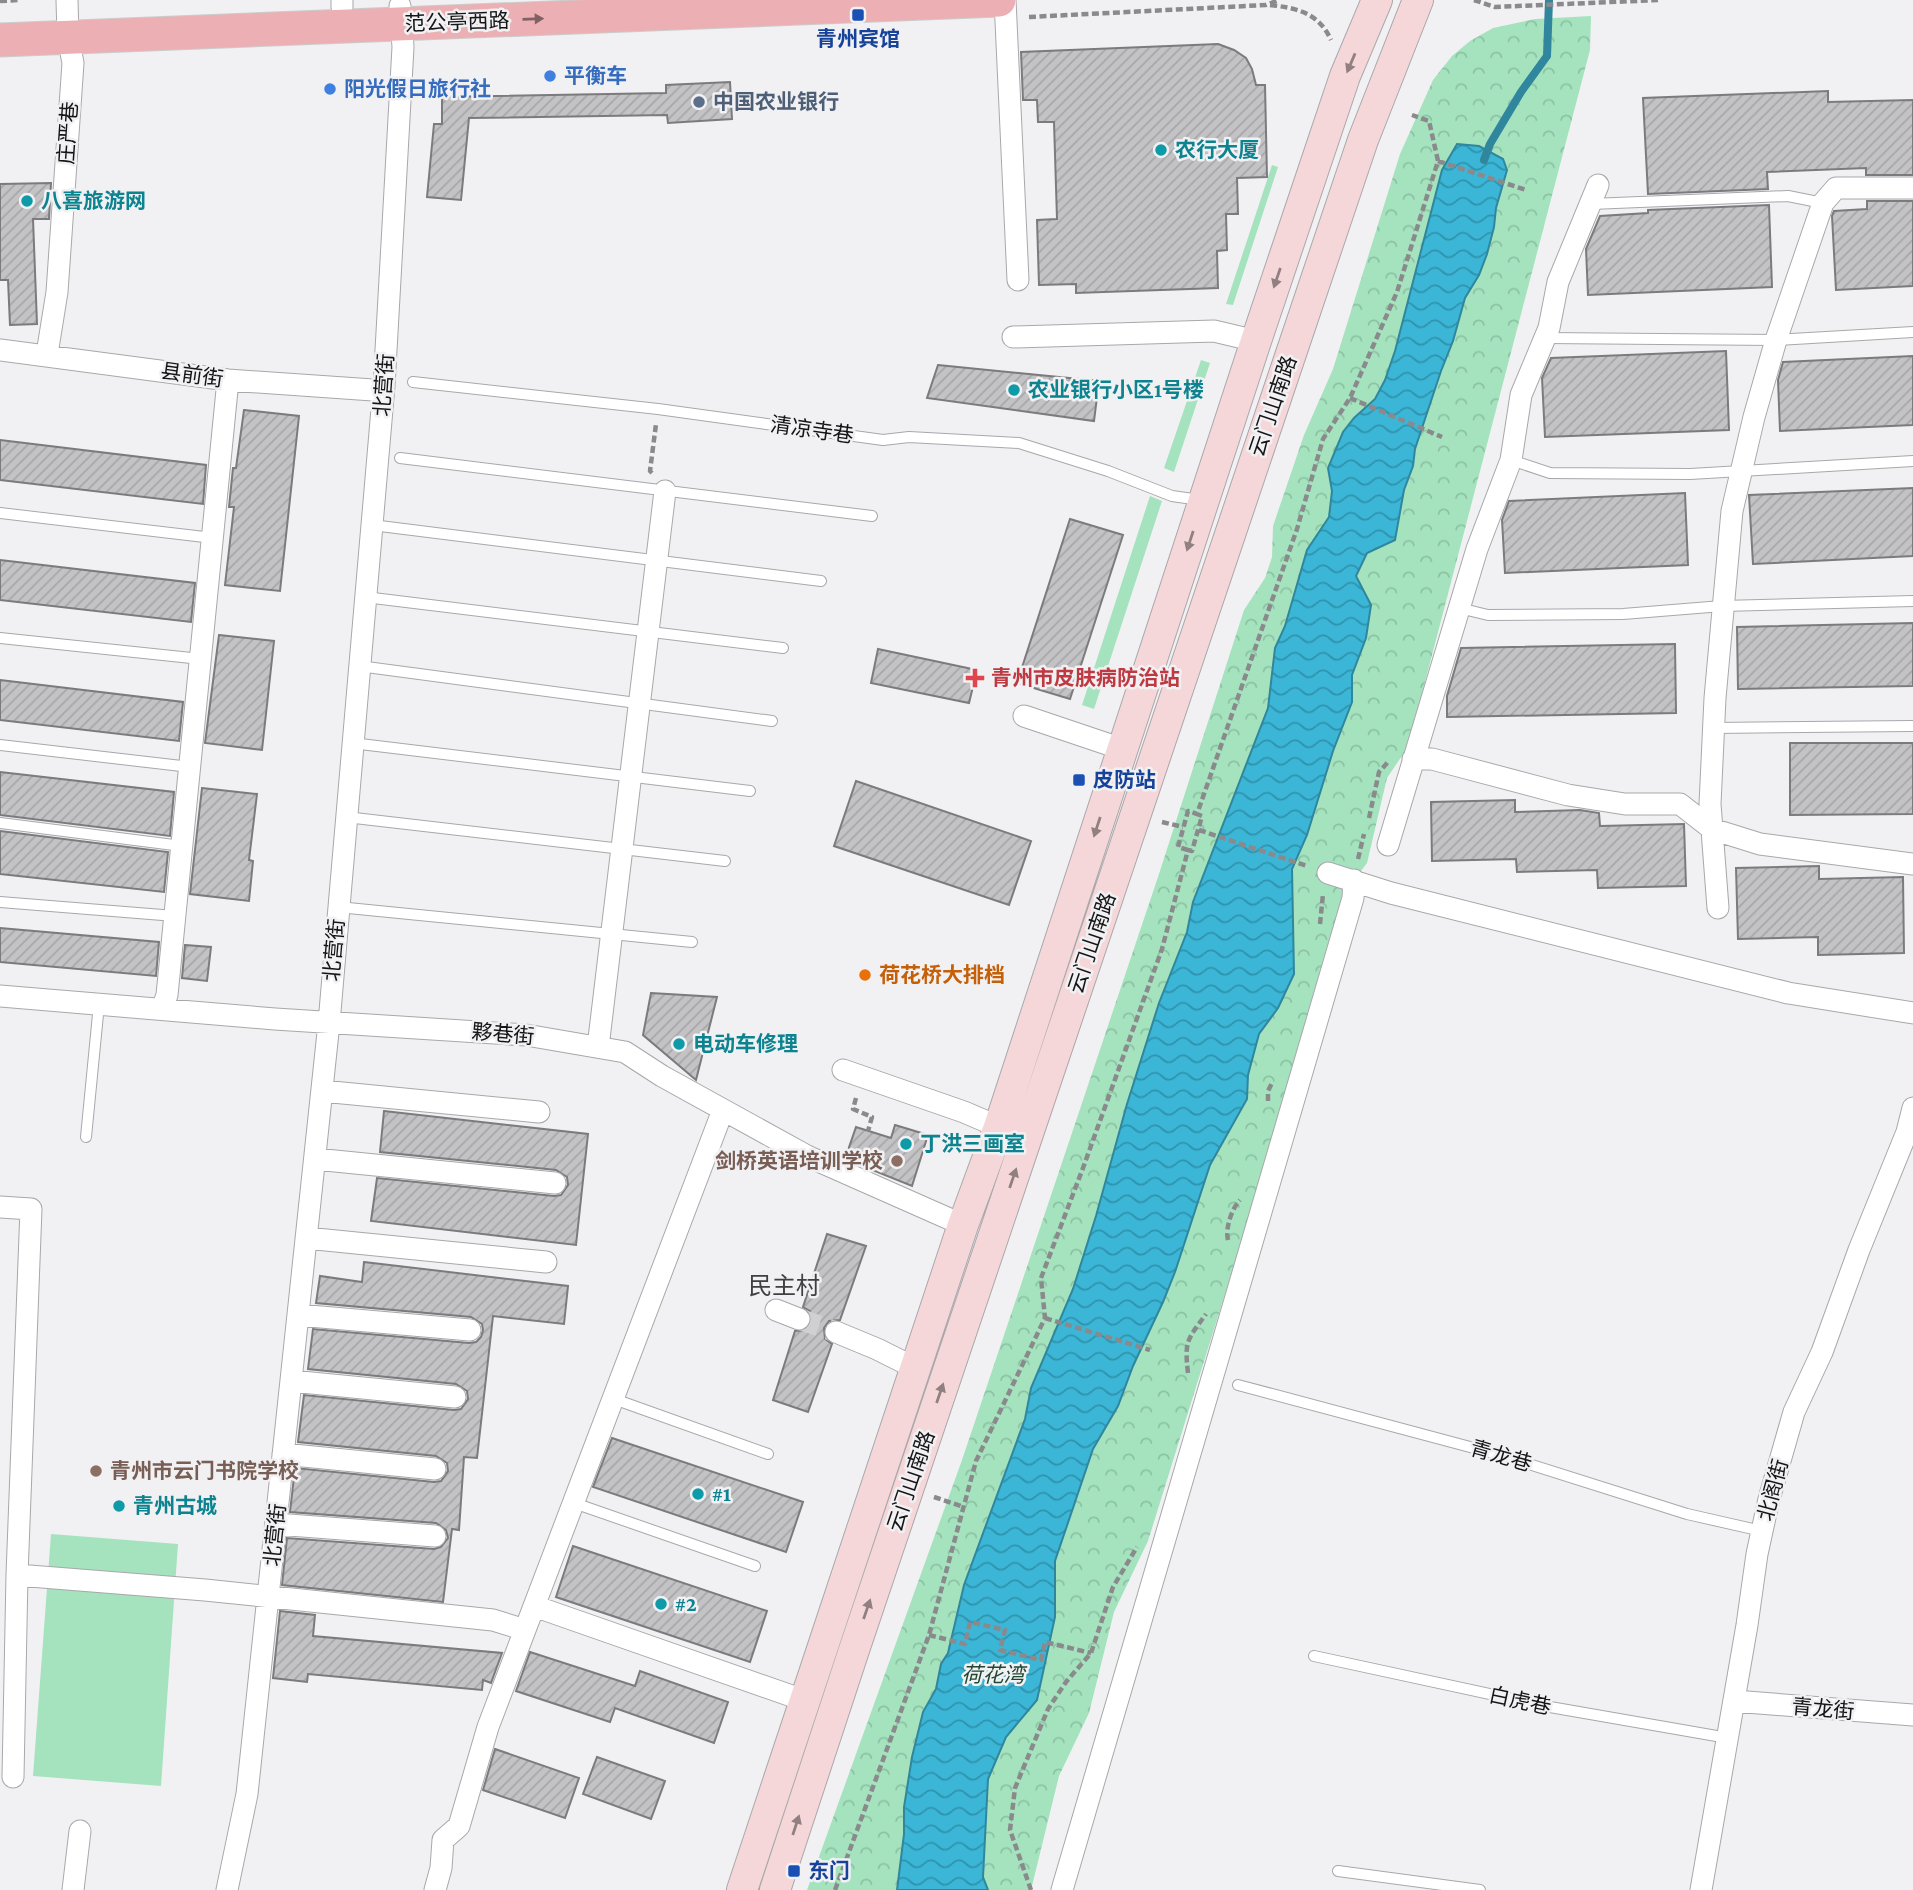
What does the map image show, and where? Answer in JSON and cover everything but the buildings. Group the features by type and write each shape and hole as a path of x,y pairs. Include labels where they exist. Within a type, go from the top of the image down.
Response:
{"main road":[{"name":"范公亭西路","path":"0,22 342,4 401,15 482,0"},
{"name":"范公亭西路","path":"0,40 68,19 401,15 999,0"},
{"name":"云门山南路","path":"741,1890 963,1225 999,1127 1203,500 1345,76 1377,0"},
{"name":"云门山南路","path":"775,1890 862,1624 1363,140 1418,0"},
{"path":"1122,749 1154,760"}],"street":[{"path":"1005,0 1018,280"},
{"name":"北营街","path":"227,1890 247,1794 329,1023 384,386 403,47 401,15"},
{"name":"庄严巷","path":"47,354 57,292 73,63 68,19"},
{"path":"1718,908 1710,804 1722,606 1732,511 1776,340 1823,203 1836,188 1913,188"},
{"path":"1388,845 1477,549 1511,460 1521,395 1545,338 1558,282 1595,195"},
{"path":"1013,337 1214,331 1256,341"},
{"name":"县前街","path":"0,349 228,380 373,390 384,386"},
{"path":"162,1009 167,995 228,380"},
{"path":"598,1047 665,491"},
{"path":"1024,716 1122,749"},
{"path":"1413,759 1432,759 1568,795 1625,804 1680,804 1712,829 1760,844 1913,864"},
{"path":"1328,873 1391,893 1788,993 1913,1013"},
{"path":"1062,1890 1353,898 1354,880"},
{"name":"夥巷街","path":"0,996 329,1023 526,1035 625,1052 807,1156 963,1225"},
{"path":"853,1074 964,1112 999,1127"},
{"path":"322,1091 539,1112"},
{"name":"北阁街","path":"1701,1890 1769,1499 1794,1412 1822,1352 1913,1108"},
{"path":"435,1890 441,1868 443,1840 458,1826 488,1727 723,1110"},
{"path":"314,1159 555,1183"},
{"path":"0,1207 31,1209 16,1575 13,1777"},
{"path":"306,1238 546,1262"},
{"path":"776,1310 799,1319"},
{"path":"298,1315 470,1330"},
{"path":"836,1332 915,1368"},
{"path":"291,1381 456,1397"},
{"path":"283,1454 435,1469"},
{"path":"276,1524 435,1536"},
{"path":"16,1575 268,1596 494,1619 525,1630"},
{"path":"534,1606 806,1701"},
{"name":"青龙街","path":"1734,1701 1913,1715"},
{"path":"73,1890 80,1831"}],"lane":[{"path":"1595,195 1788,196 1823,203"},
{"path":"1545,338 1776,340 1913,332"},
{"name":"清凉寺巷","path":"413,382 658,409 883,440 909,437 1019,443 1108,471 1172,496 1203,500"},
{"path":"400,458 872,516"},
{"path":"1511,460 1550,473 1690,474 1913,461"},
{"path":"0,513 213,538"},
{"path":"372,525 821,581"},
{"path":"365,597 783,648"},
{"path":"1459,608 1488,615 1623,614 1722,606 1913,601"},
{"path":"0,638 201,659"},
{"path":"359,666 772,721"},
{"path":"1713,728 1913,726"},
{"path":"352,743 750,791"},
{"path":"0,744 190,767"},
{"path":"346,817 725,861"},
{"path":"0,823 182,846"},
{"path":"0,902 175,916"},
{"path":"338,907 692,942"},
{"path":"86,1137 99,1004"},
{"name":"青龙巷","path":"1238,1385 1500,1455 1686,1514 1762,1531"},
{"path":"614,1399 768,1454"},
{"path":"574,1503 755,1566"},
{"name":"白虎巷","path":"1314,1656 1550,1707 1728,1738"},
{"path":"1338,1871 1480,1890"}],"path":[{"path":"0,1 19,0"},
{"path":"1474,0 1495,7 1658,0"},
{"path":"1266,5 1296,8 1316,18 1327,29 1345,76"},
{"path":"1197,814 1297,529 1323,439 1350,398 1398,292 1438,161 1429,121 1412,115"},
{"path":"1438,161 1526,190"},
{"path":"1350,398 1442,437"},
{"path":"658,409 650,471 665,491"},
{"path":"1188,811 1202,816 1192,851 1178,847 1183,827 1188,811"},
{"path":"1161,822 1183,827"},
{"path":"1199,830 1328,873 1320,904 1320,929"},
{"path":"835,1890 929,1635 976,1461 1045,1318 1041,1278 1162,948 1188,850"},
{"path":"853,1074 853,1109 872,1117 868,1131"},
{"path":"1267,1108 1268,1091 1277,1074"},
{"path":"1229,1250 1226,1232 1236,1204 1243,1197"},
{"path":"1189,1377 1186,1355 1190,1334 1208,1307"},
{"path":"1045,1318 1150,1350"},
{"path":"933,1497 964,1507"},
{"path":"1031,1890 1010,1830 1015,1788 1048,1709 1066,1682 1091,1653 1113,1587 1138,1544"},
{"path":"929,1635 965,1644 970,1622 1004,1630 1000,1650 1041,1660 1045,1642 1091,1653"}],"green space":[{"name":"荷花湾","path":"1591,16 1590,50 1408,747 1387,778 1367,863 1354,880 1148,1541 1114,1612 1089,1713 1059,1776 1031,1890 807,1890 962,1460 1158,877 1244,610 1265,578 1272,557 1273,526 1304,435 1333,369 1400,154 1433,80 1452,56 1470,41 1493,28 1535,19"},
{"path":"1272,165 1278,167 1233,305 1226,304"},
{"path":"1201,360 1210,363 1174,472 1164,468"},
{"path":"1150,496 1162,501 1094,709 1082,705"},
{"path":"51,1534 178,1544 161,1786 33,1776"}],"water":[{"path":"1457,144 1479,146 1503,159 1507,170 1487,254 1479,275 1465,298 1453,341 1415,449 1395,540 1367,553 1356,576 1371,605 1366,638 1352,675 1352,702 1333,751 1307,835 1292,869 1294,974 1278,1008 1259,1034 1248,1075 1247,1099 1210,1165 1175,1272 1118,1406 1093,1449 1055,1561 1055,1617 1037,1700 1006,1737 988,1779 983,1877 988,1890 897,1890 904,1834 904,1807 923,1712 936,1689 941,1664 948,1653 964,1585 1025,1419 1031,1388 1073,1289 1127,1104 1159,1003 1187,932 1193,902 1268,708 1275,648 1285,626 1307,550 1329,517 1332,491 1328,468 1343,432 1375,399 1385,380 1442,170"}],"waterway":[{"path":"1484,160 1490,144 1521,92 1547,56 1549,0"}],"tunnel":[{"path":"799,1319 836,1332"}],"place":[{"name":"青州宾馆","path":"858,15"},
{"name":"平衡车","path":"550,76"},
{"name":"阳光假日旅行社","path":"330,89"},
{"name":"中国农业银行","path":"699,102"},
{"name":"农行大厦","path":"1161,150"},
{"name":"八喜旅游网","path":"27,201"},
{"name":"农业银行小区1号楼","path":"1014,390"},
{"name":"青州市皮肤病防治站","path":"975,678"},
{"name":"皮防站","path":"1079,780"},
{"name":"荷花桥大排档","path":"865,975"},
{"name":"电动车修理","path":"679,1044"},
{"name":"丁洪三画室","path":"906,1144"},
{"name":"剑桥英语培训学校","path":"897,1161"},
{"name":"青州市云门书院学校","path":"96,1471"},
{"name":"#1","path":"698,1494"},
{"name":"青州古城","path":"119,1506"},
{"name":"#2","path":"661,1604"},
{"name":"东门","path":"794,1871"}],"district":[{"name":"民主村","path":"784,1286"}]}
